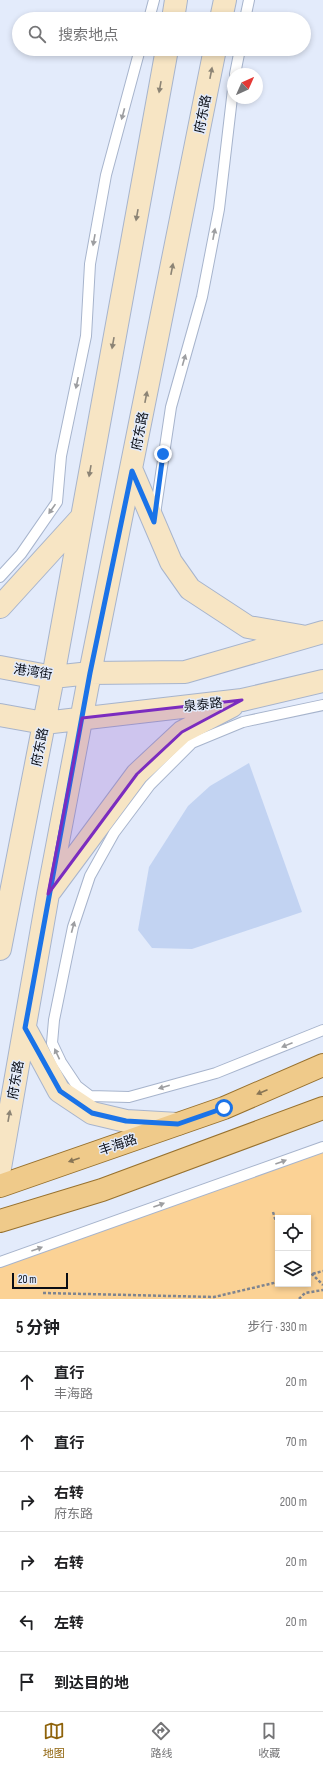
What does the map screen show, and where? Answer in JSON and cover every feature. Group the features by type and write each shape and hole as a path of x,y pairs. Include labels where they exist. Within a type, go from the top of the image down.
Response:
{"main road":[{"path":"174,12 176,0"},
{"path":"222,12 225,0"},
{"name":"府东路","path":"0,950 53,677 166,56"},
{"name":"府东路","path":"0,1168 48,894 90,673 132,471 214,56"},
{"path":"132,471 171,562 190,589 248,627 316,635"},
{"path":"0,607 81,518"},
{"path":"90,673 185,672 316,635"},
{"name":"港湾街","path":"0,667 53,677 90,673"},
{"name":"泉泰路","path":"82,718 242,700 323,681"},
{"path":"48,894 137,774 182,732 242,700"},
{"path":"0,715 44,723 82,718"},
{"path":"0,873 8,912"},
{"path":"25,1028 60,1091 92,1113 126,1121 178,1124"},
{"name":"丰海路","path":"0,1186 224,1108 323,1065"},
{"path":"0,1221 102,1190 323,1108"}],"lane":[{"path":"151,12 154,0"},
{"path":"246,12 249,0"},
{"path":"0,577 21,554 57,502 61,456 86,336 90,264 106,175 138,56"},
{"path":"236,68 239,56"},
{"path":"154,522 170,407 202,297 219,209 231,104"},
{"path":"323,705 243,722 192,743 150,785 114,833 90,876 73,927 54,1020 52,1043 61,1062 77,1086 90,1096 129,1097 216,1073 323,1030"},
{"path":"0,1262 323,1147"}],"path":[{"path":"273,1212 275,1218"},
{"path":"323,1271 312,1274 323,1285"},
{"path":"43,1293 214,1297 275,1283"},
{"path":"299,1299 305,1293 323,1290"}],"highlighted area":[{"path":"242,700 182,732 137,774 48,894 82,718"}],"shaded area":[{"path":"323,1147 323,1299 0,1299 0,1262"}],"building":[{"path":"249,763 302,912 192,949 152,948 138,930 149,867 188,806 210,786"}],"route":[{"path":"163,454 154,522 132,471 90,673 48,894 25,1028 60,1091 92,1113 126,1121 178,1124 224,1108"}]}
